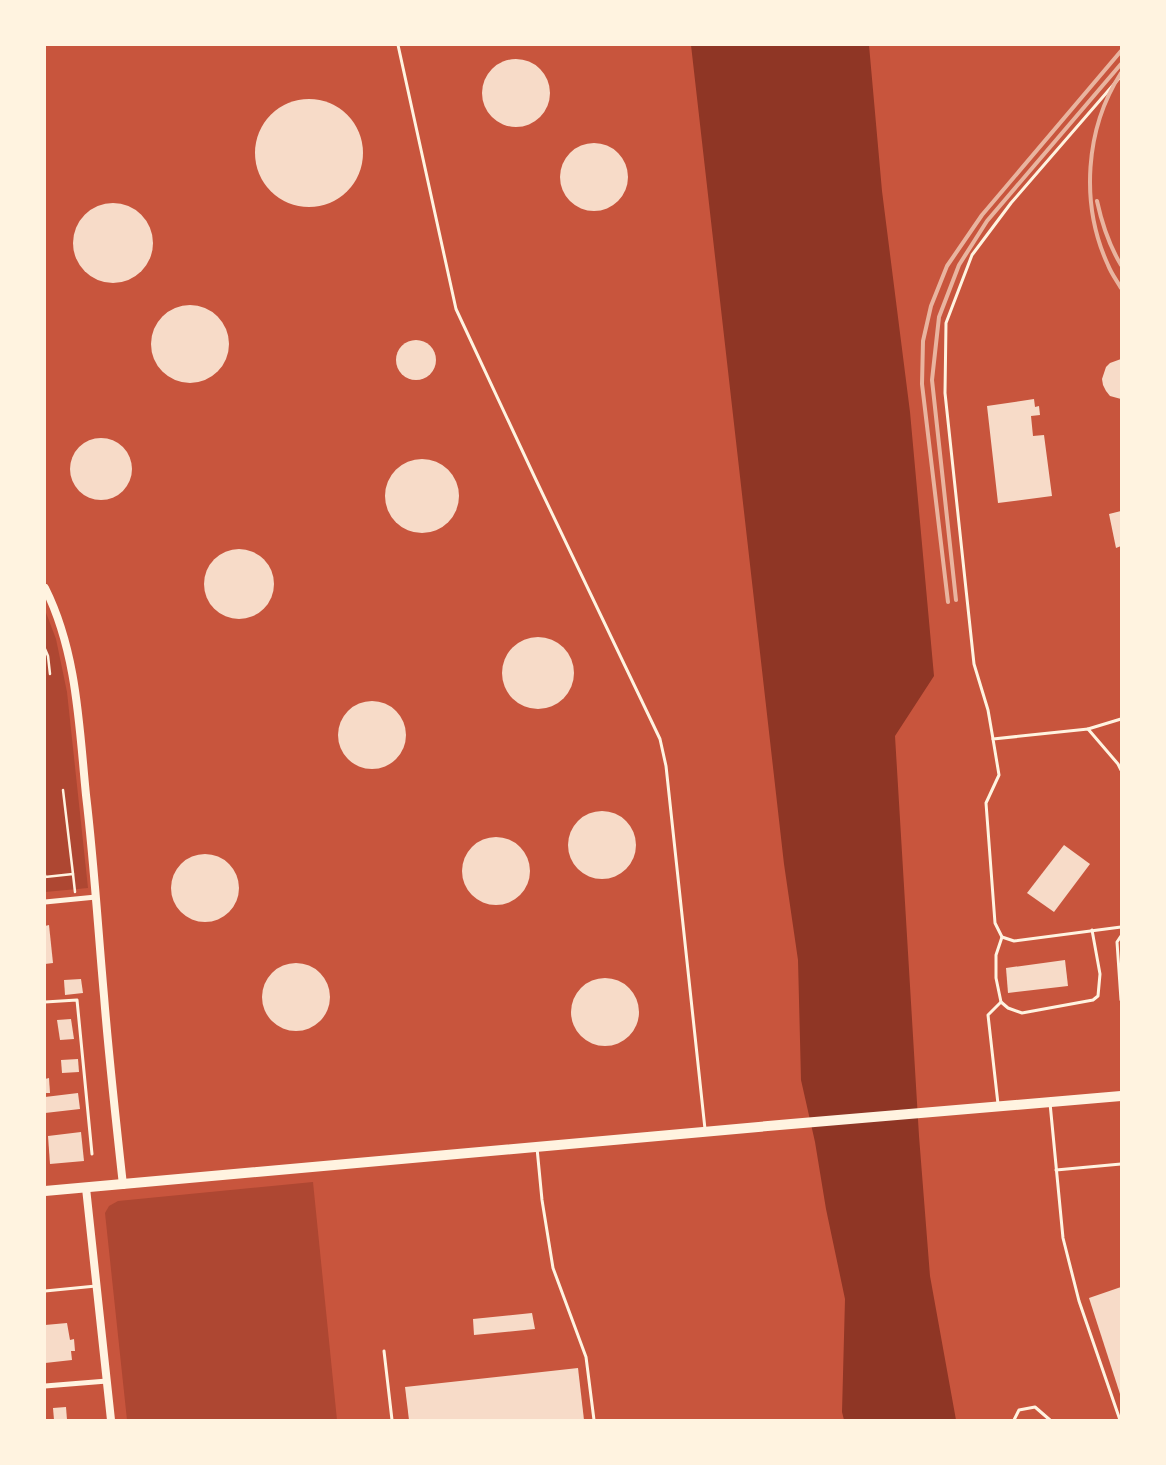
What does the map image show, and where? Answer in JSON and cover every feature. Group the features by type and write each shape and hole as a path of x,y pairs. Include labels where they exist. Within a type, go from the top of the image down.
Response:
{"main road":[{"path":"45,1192 947,1110 1121,1096"}],"street":[{"path":"45,588 59,620 71,666 75,691 89,818 123,1184"},
{"path":"45,902 96,897"},
{"path":"86,1188 111,1420"},
{"path":"45,1386 107,1380"}],"lane":[{"path":"398,45 456,309 660,739 666,766 705,1132"},
{"path":"1092,930 1100,974 1098,996 1093,1000 1022,1012 1008,1008 1001,1002 996,978 996,955 1002,937 995,923 986,803 998,775 988,710 974,664 945,393 946,323 972,256 1011,203 1121,76"},
{"path":"993,739 1088,729 1121,719"},
{"path":"1088,729 1121,770"},
{"path":"1002,937 1014,940 1121,927"},
{"path":"1121,936 1117,942 1121,1000"},
{"path":"45,1002 77,1000 92,1154"},
{"path":"998,1107 988,1015 1001,1002"},
{"path":"1050,1103 1063,1238 1077,1292 1120,1420"},
{"path":"536,1147 553,1268 586,1356 594,1420"},
{"path":"1056,1170 1121,1164"},
{"path":"45,1291 97,1286"},
{"path":"384,1351 392,1420"},
{"path":"1014,1420 1019,1410 1035,1407 1050,1420"}],"path":[{"path":"45,649 48,656 50,674"},
{"path":"63,790 76,899"},
{"path":"45,875 45,877 73,874"}],"shaded area":[{"path":"691,45 869,45 882,191 910,412 934,676 895,736 919,1136 930,1276 956,1420 844,1420 842,1412 845,1299 826,1209 815,1142 801,1080 798,960 784,864"},
{"path":"45,610 56,639 67,692 88,888 45,892"},
{"path":"313,1182 337,1420 127,1420 105,1213 109,1206 118,1201"}],"building":[{"path":"523,59 535,65 544,74 550,86 548,106 540,117 523,127 509,127 492,117 484,106 482,86 492,69 503,61"},
{"path":"309,99 330,103 347,115 359,132 363,153 359,174 347,191 330,203 309,207 288,203 271,191 259,174 255,153 259,132 271,115 288,103"},
{"path":"594,143 607,145 618,153 626,164 628,177 626,190 618,201 607,209 594,211 581,209 570,201 562,190 560,177 562,164 570,153 581,145"},
{"path":"113,203 128,206 141,215 150,228 153,243 150,258 141,271 128,280 113,283 98,280 85,271 76,258 73,243 76,228 85,215 98,206"},
{"path":"182,305 198,305 212,311 223,322 229,336 229,352 223,366 212,377 198,383 182,383 168,377 157,366 151,352 151,336 157,322 168,311"},
{"path":"420,340 427,343 433,349 436,360 435,368 427,377 420,380 412,380 405,377 397,368 396,356 399,349 408,341"},
{"path":"1121,359 1121,399 1110,396 1103,385 1102,379 1106,367 1110,363"},
{"path":"1034,399 1035,407 1039,406 1040,415 1031,416 1033,436 1044,435 1052,496 998,503 987,406"},
{"path":"95,438 107,438 123,447 130,457 132,469 130,481 123,491 107,500 95,500 84,495 75,486 70,475 70,463 75,452 84,443"},
{"path":"422,459 443,465 453,475 459,496 453,517 443,527 422,533 401,527 391,517 385,496 391,475 401,465"},
{"path":"1121,511 1121,546 1116,548 1109,514"},
{"path":"239,549 252,552 264,559 271,571 274,584 271,597 264,609 252,616 239,619 226,616 214,609 207,597 204,584 207,571 214,559 226,552"},
{"path":"531,637 545,637 564,647 574,666 574,680 564,699 545,709 531,709 512,699 502,680 502,666 512,647"},
{"path":"379,701 391,707 400,716 406,728 404,748 396,759 379,769 365,769 348,759 340,748 338,728 348,711 359,703"},
{"path":"609,811 621,817 630,826 636,838 634,858 626,869 609,879 595,879 578,869 570,858 568,838 578,821 589,813"},
{"path":"503,837 515,843 524,852 530,864 528,884 520,895 503,905 489,905 472,895 464,884 462,864 472,847 483,839"},
{"path":"1064,845 1090,864 1054,912 1027,893"},
{"path":"212,854 224,860 233,869 239,881 237,901 229,912 212,922 198,922 181,912 173,901 171,881 181,864 192,856"},
{"path":"49,925 53,963 45,964 45,926"},
{"path":"1065,960 1068,986 1008,993 1006,968"},
{"path":"303,963 315,969 324,978 330,990 328,1010 320,1021 303,1031 289,1031 272,1021 264,1010 262,990 272,973 283,965"},
{"path":"612,978 624,984 633,993 639,1005 637,1025 629,1036 612,1046 598,1046 581,1036 573,1025 571,1005 581,988 592,980"},
{"path":"81,979 83,993 65,995 64,980"},
{"path":"71,1019 74,1039 60,1040 57,1020"},
{"path":"78,1059 79,1072 62,1073 61,1060"},
{"path":"49,1078 50,1093 45,1093 45,1079"},
{"path":"78,1093 80,1109 45,1113 45,1097"},
{"path":"81,1132 84,1161 50,1164 48,1136"},
{"path":"1121,1287 1121,1397 1089,1298"},
{"path":"532,1313 535,1329 474,1335 473,1319"},
{"path":"67,1323 70,1340 74,1339 75,1351 71,1351 72,1360 45,1363 45,1325"},
{"path":"578,1368 584,1420 409,1420 405,1387"},
{"path":"66,1407 67,1420 54,1420 53,1408"}],"railway":[{"path":"948,602 922,384 923,341 931,306 947,266 982,215 1121,51"},
{"path":"956,600 932,380 939,317 959,265 987,221 1121,64"},
{"path":"1121,73 1109,95 1100,118 1090,167 1090,192 1099,242 1109,268 1121,288"},
{"path":"1097,201 1106,234 1121,265"}]}
